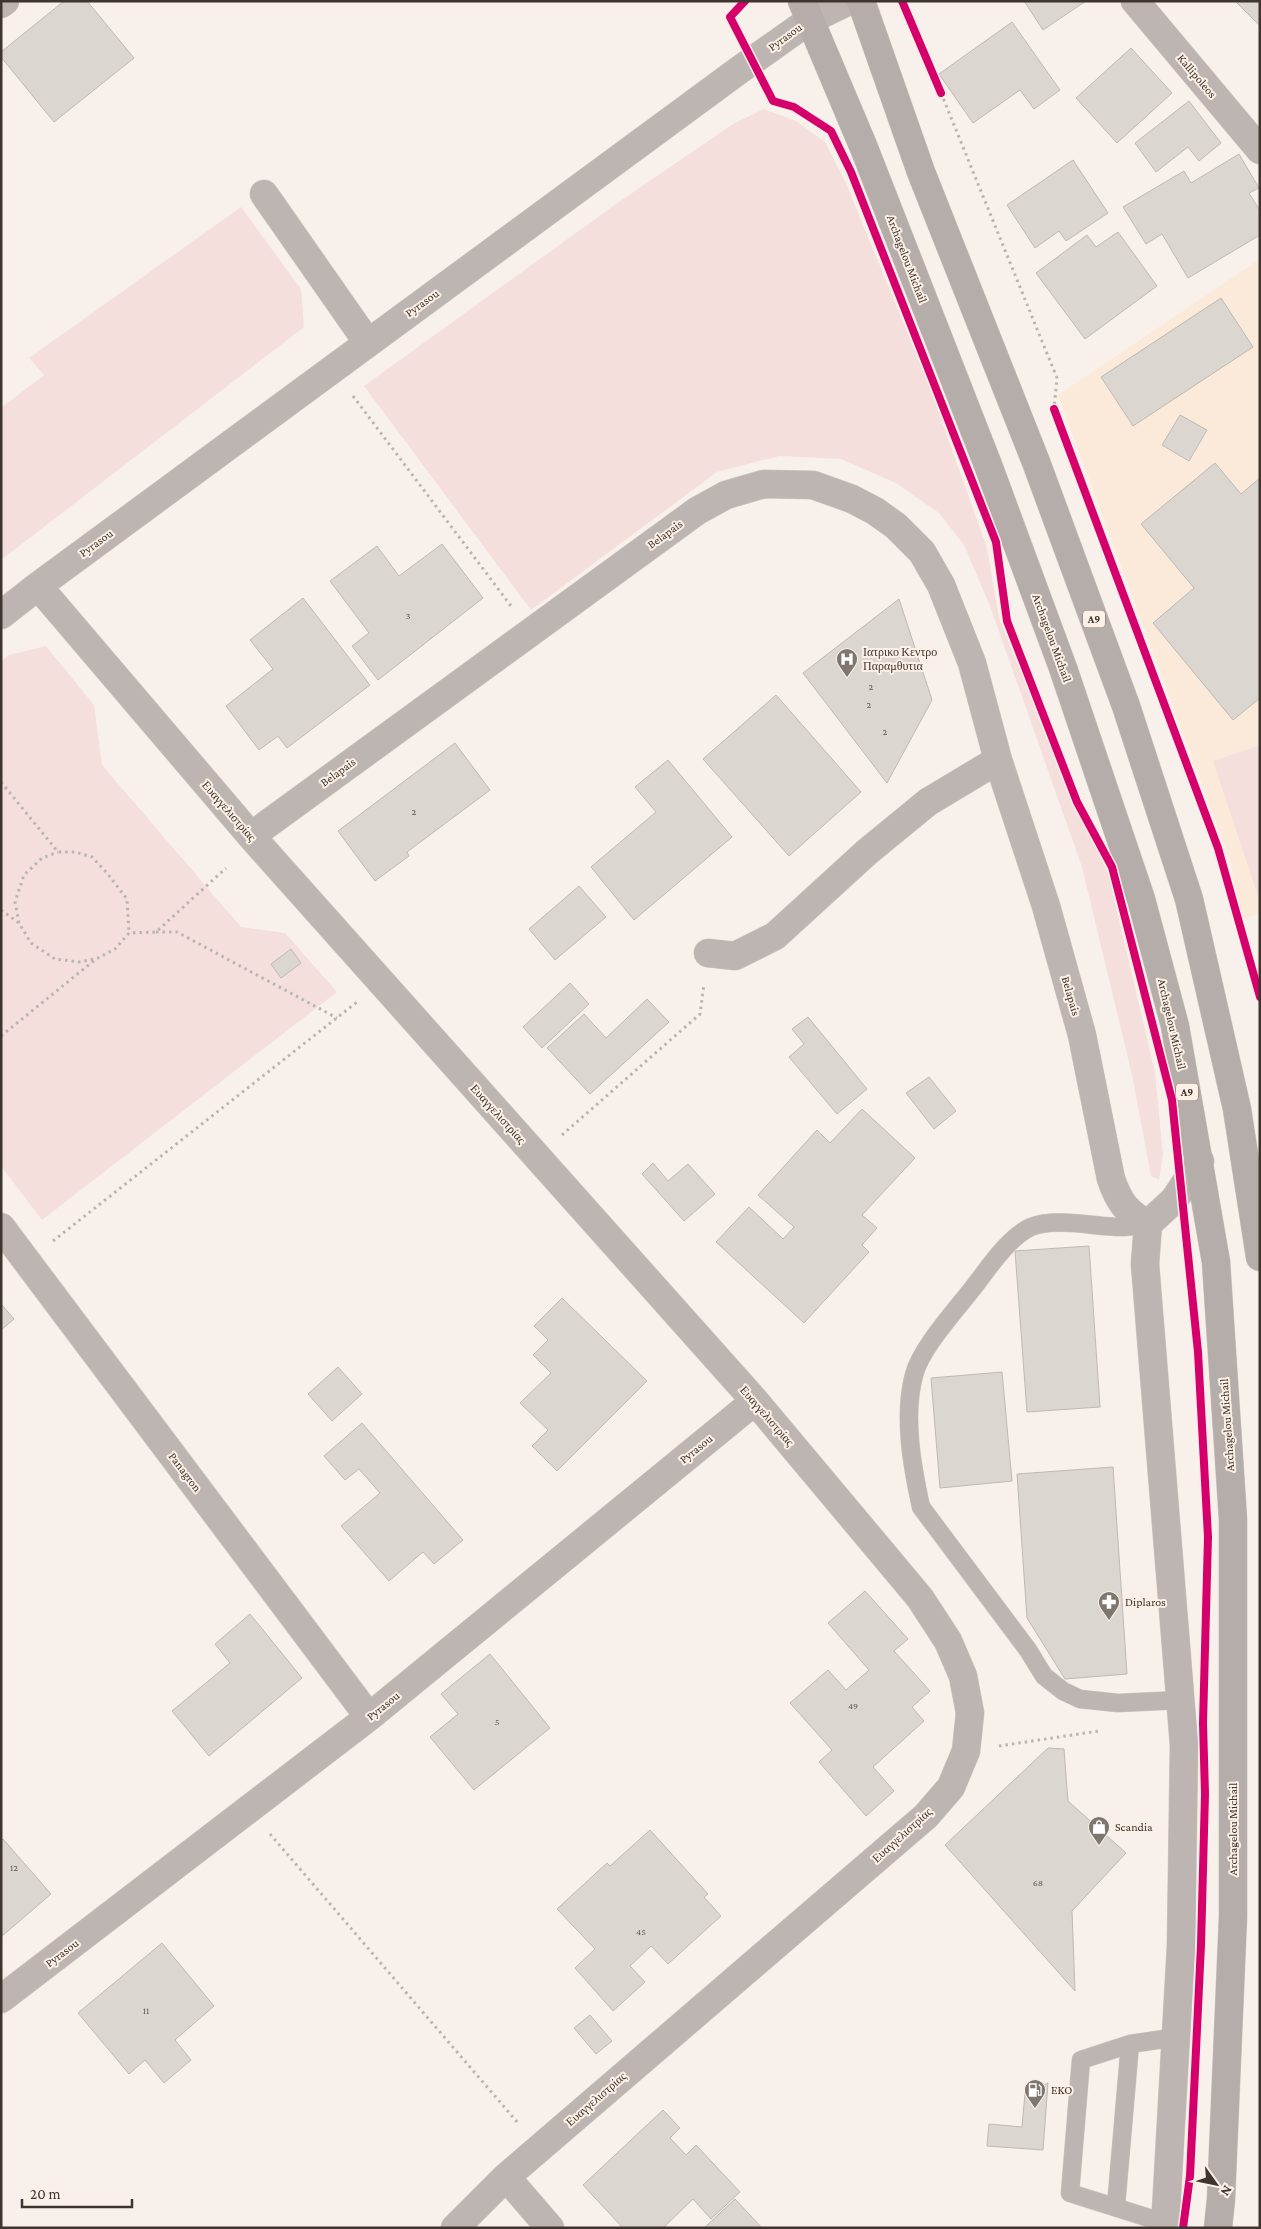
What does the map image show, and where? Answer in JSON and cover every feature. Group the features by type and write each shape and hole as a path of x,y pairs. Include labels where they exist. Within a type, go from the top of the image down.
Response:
{"main road":[{"name":"A9","path":"861,1 921,172 1036,462 1123,697 1189,899 1237,1110 1260,1257"},
{"name":"Archagelou Michail","path":"806,10 868,157 991,474 1063,668 1143,908 1175,1026 1200,1161 1216,1262 1233,1519 1233,1917 1221,2199 1218,2228"}],"street":[{"path":"1,4 5,1"},
{"name":"Pyrasou","path":"1,615 368,343 806,10 849,1"},
{"name":"Kallipoleos","path":"1135,1 1259,146"},
{"path":"264,194 368,343"},
{"name":"Belapais","path":"250,836 697,511 726,495 764,484 813,485 852,499 875,511 896,526 922,552 942,584 972,663 998,760 1046,906 1082,1035 1111,1179 1121,1201 1132,1215 1148,1224"},
{"name":"Ευαγγελιστρίας","path":"38,586 250,836 755,1401 920,1598 948,1641 963,1676 970,1713 966,1751 951,1787 926,1816 539,2148 506,2177 455,2228"},
{"path":"708,953 734,956 774,936 867,852 928,802 998,760"},
{"path":"1165,2225 1181,1946 1184,1745 1146,1303 1145,1264 1148,1224 1174,1200 1200,1161"},
{"name":"Panagron","path":"1,1226 369,1717"},
{"name":"Pyrasou","path":"1,1999 369,1717 755,1401"},
{"path":"506,2177 550,2228"}],"lane":[{"path":"1148,1224 1121,1227 1089,1223 1044,1224 1030,1227 1009,1244 928,1346 914,1374 909,1421 915,1480 921,1507 1028,1650 1044,1676 1063,1690 1080,1699 1118,1703 1181,1700"},
{"path":"1165,2225 1116,2206 1070,2194 1081,2060 1130,2044 1177,2037"},
{"path":"1116,2206 1130,2044"}],"path":[{"path":"937,84 1057,378 1054,409 1058,418"},
{"path":"333,369 531,632"},
{"path":"1,782 58,852"},
{"path":"1,1036 96,959 116,949 129,933 127,899 92,857 75,852 58,852 42,858 24,876 15,902 19,923 31,942 56,959 79,962 96,959"},
{"path":"156,932 226,868"},
{"path":"1,910 19,923"},
{"path":"129,933 177,932 337,1018"},
{"path":"537,1157 700,1014 708,953"},
{"path":"28,1262 381,982"},
{"path":"966,1751 1103,1731"},
{"path":"249,1809 539,2148"}],"shaded area":[{"path":"764,109 796,121 825,142 846,183 930,388 987,548 999,618 1073,801 1108,873 1155,1072 1163,1155 1159,1180 1151,1176 1132,1075 1082,867 990,606 964,545 939,513 896,483 841,459 779,456 717,472 531,610 364,386 616,204 733,124"},
{"path":"241,207 301,289 304,327 1,560 1,408 44,375 29,358"},
{"path":"1260,259 1260,913 1242,920 1231,863 1058,395"},
{"path":"46,646 94,705 102,765 241,927 285,933 337,992 42,1220 1,1166 1,661 9,655"},
{"path":"1260,745 1260,896 1258,896 1213,761"}],"building":[{"path":"64,1 87,1 134,58 54,122 1,57 1,52"},
{"path":"1024,1 1086,1 1043,30"},
{"path":"1235,1 1260,1 1260,26"},
{"path":"1012,22 1060,90 1034,109 1020,90 973,123 939,74"},
{"path":"1131,48 1172,93 1117,143 1076,98"},
{"path":"1189,101 1221,143 1199,161 1188,147 1156,172 1135,143"},
{"path":"1239,154 1259,188 1249,193 1260,211 1260,235 1188,278 1162,234 1146,244 1123,207 1184,171 1191,183"},
{"path":"1073,160 1108,213 1066,241 1059,231 1035,248 1007,205"},
{"path":"1118,232 1157,286 1085,339 1036,273 1087,235 1096,247"},
{"path":"1221,298 1253,347 1133,426 1101,377"},
{"path":"1180,415 1207,430 1189,461 1162,445"},
{"path":"1215,463 1241,494 1260,478 1260,698 1233,720 1153,623 1194,588 1141,524"},
{"path":"442,544 483,598 378,680 352,646 369,633 330,581 377,546 399,576"},
{"path":"303,598 370,685 287,748 278,736 259,750 226,706 273,669 250,640"},
{"path":"899,599 932,700 887,783 803,673"},
{"path":"776,695 861,792 789,856 703,759"},
{"path":"455,743 490,790 407,852 409,856 375,881 338,831"},
{"path":"668,760 732,837 634,920 591,867 656,812 635,787"},
{"path":"579,886 606,917 555,960 529,929"},
{"path":"291,949 301,963 281,978 271,964"},
{"path":"570,983 589,1004 542,1048 523,1027"},
{"path":"647,999 669,1022 590,1094 547,1048 584,1014 606,1038"},
{"path":"808,1017 867,1089 837,1114 789,1057 804,1044 792,1029"},
{"path":"929,1077 956,1111 934,1129 906,1093"},
{"path":"862,1109 915,1158 862,1215 877,1228 862,1245 869,1252 804,1323 716,1242 749,1207 783,1239 794,1227 758,1195 817,1130 830,1143"},
{"path":"653,1163 668,1181 688,1164 715,1194 684,1221 642,1174"},
{"path":"1089,1246 1100,1407 1027,1412 1015,1251"},
{"path":"562,1298 647,1381 557,1471 532,1446 548,1430 520,1403 551,1373 533,1355 548,1340 534,1326"},
{"path":"1,1304 14,1319 1,1330"},
{"path":"338,1367 362,1394 332,1421 308,1394"},
{"path":"1002,1372 1012,1481 940,1488 931,1378"},
{"path":"362,1423 463,1540 434,1564 423,1552 389,1581 341,1526 380,1493 359,1469 345,1480 324,1456"},
{"path":"1113,1467 1127,1674 1065,1679 1027,1618 1017,1474"},
{"path":"865,1591 908,1639 894,1651 930,1691 912,1707 924,1721 873,1767 894,1791 866,1816 819,1762 832,1750 790,1703 828,1670 846,1690 869,1670 828,1623"},
{"path":"250,1614 302,1678 209,1756 172,1711 230,1663 215,1644"},
{"path":"490,1654 550,1728 474,1790 430,1737 458,1714 441,1694"},
{"path":"1048,1748 1064,1749 1068,1801 1126,1853 1072,1911 1075,1991 945,1845"},
{"path":"650,1830 708,1894 704,1897 721,1916 668,1964 651,1946 630,1966 645,1982 613,2011 575,1968 595,1949 557,1909 607,1863 610,1866"},
{"path":"3,1839 51,1894 1,1937 1,1841"},
{"path":"162,1943 214,2006 175,2040 191,2060 164,2083 145,2060 129,2074 78,2013"},
{"path":"590,2015 612,2041 596,2054 574,2028"},
{"name":"EKO","path":"1048,2083 1043,2150 987,2146 989,2124 1022,2127 1025,2093"},
{"path":"663,2110 680,2128 670,2138 686,2155 696,2145 740,2192 711,2219 693,2199 663,2228 623,2228 583,2185"},
{"path":"735,2199 762,2228 704,2228"}],"cycle path":[{"path":"745,1 730,17 773,101 794,107 831,131 851,172 996,542 1007,621 1077,802 1112,867 1172,1100 1198,1352 1208,1537 1203,1723 1205,1794 1201,1945 1190,2176 1183,2228"},
{"path":"902,1 941,93"},
{"path":"1054,409 1218,848 1260,997"}],"place":[{"name":"Ιατρικο Κεντρο Παραμθυτια","path":"847,678"},
{"name":"Diplaros","path":"1109,1621"},
{"name":"Scandia","path":"1099,1846"},
{"name":"EKO","path":"1035,2109"}]}
